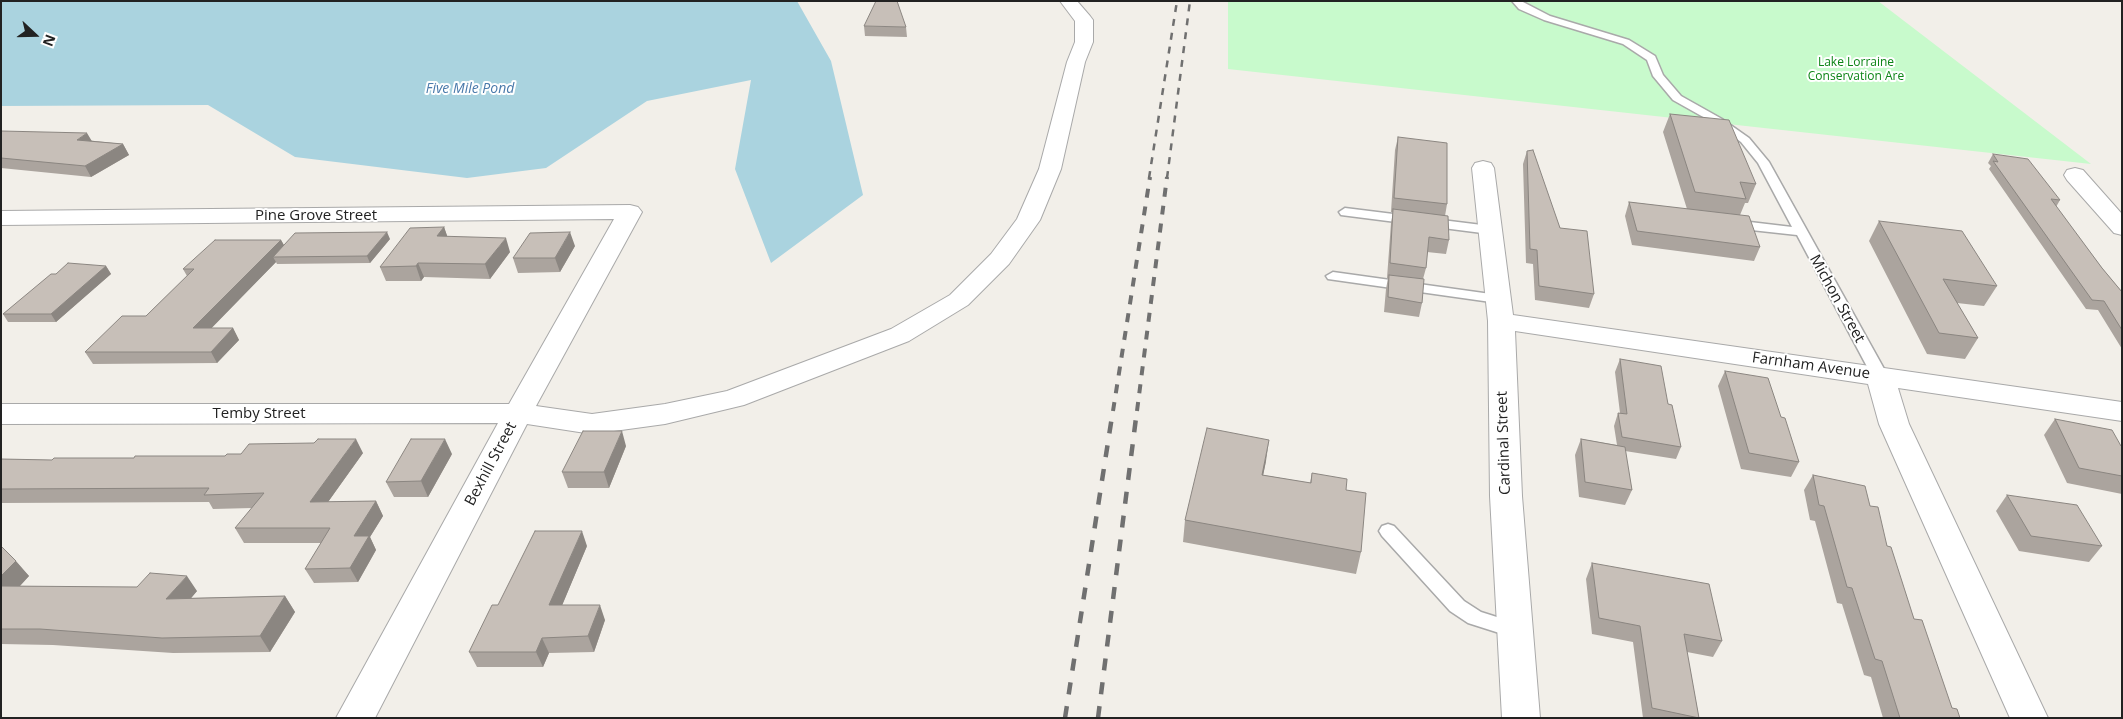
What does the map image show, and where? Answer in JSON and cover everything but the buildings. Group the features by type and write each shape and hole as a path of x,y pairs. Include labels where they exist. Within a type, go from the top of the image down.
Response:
{"street":[{"name":"Temby Street","path":"1,414 518,413 592,424 666,414 734,398 900,335 959,300 1000,259 1028,220 1050,169 1076,62 1084,42 1084,20 1068,1"},
{"name":"Cardinal Street","path":"1483,168 1499,310 1506,496 1521,718"},
{"path":"2076,175 2122,228"},
{"name":"Bexhill Street","path":"354,718 518,413 630,212"},
{"name":"Pine Grove Street","path":"1,218 630,212"},
{"name":"Farnham Avenue","path":"1499,310 1880,376 2122,412"},
{"name":"Michon Street","path":"1880,376 1894,424 2007,674 2029,718"}],"lane":[{"name":"Michon Street","path":"1516,1 1522,7 1547,18 1626,42 1651,58 1658,76 1676,98 1718,121 1745,140 1763,162 1880,376"},
{"path":"1345,212 1490,230"},
{"path":"1719,222 1800,232"},
{"path":"1333,276 1499,310"},
{"path":"1388,531 1457,606 1475,618 1515,630"}],"green space":[{"name":"Lake Lorraine Conservation Are","path":"1228,1 1878,1 2091,164 1228,69"}],"water":[{"name":"Five Mile Pond","path":"1,1 797,1 831,61 863,195 771,263 735,169 751,80 647,101 546,168 467,178 295,157 208,105 1,106"}],"railway":[{"path":"1149,178 1177,1"},
{"path":"1167,178 1190,1"},
{"path":"1113,411 1150,177"},
{"path":"1137,411 1167,177"},
{"path":"1065,718 1113,410"},
{"path":"1098,718 1137,410"}]}
